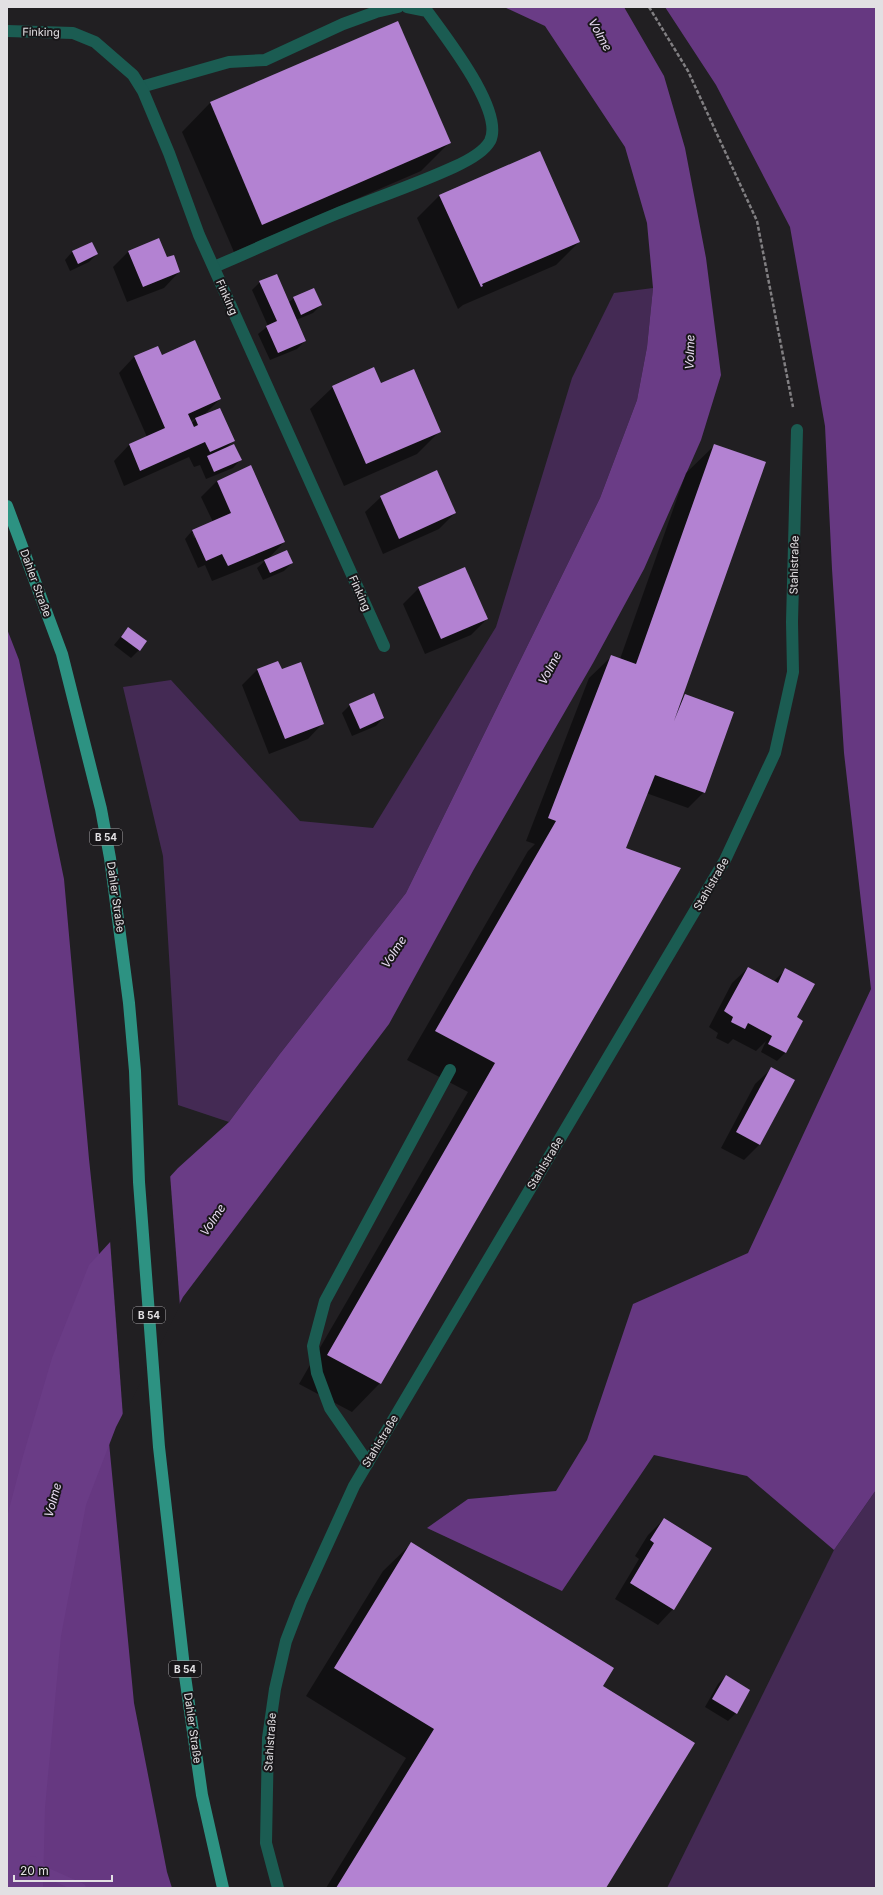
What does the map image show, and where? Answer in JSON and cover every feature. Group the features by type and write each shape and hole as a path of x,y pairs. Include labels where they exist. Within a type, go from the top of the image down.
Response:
{"main road":[{"name":"Dahler Straße","path":"7,506 62,654 101,808 118,906 135,1071 139,1182 159,1447 185,1676 202,1795 223,1888"}],"street":[{"path":"141,87 229,62 265,60 343,24 376,12 398,7"},
{"path":"214,267 336,214 455,167 481,151 490,141 492,126 473,76 427,11 407,7"},
{"name":"Finking","path":"7,31 73,33 95,42 134,75 141,87 169,152 199,235 384,646"},
{"name":"Stahlstraße","path":"278,1888 266,1843 268,1738 275,1688 286,1641 301,1602 354,1486 725,860 775,753 793,672 792,614 797,430"},
{"path":"368,1463 330,1408 317,1372 313,1346 325,1301 450,1070"}],"path":[{"path":"649,7 688,71 757,221 797,430"}],"shaded area":[{"path":"665,7 876,7 876,1490 834,1550 747,1476 654,1455 562,1591 427,1528 468,1499 556,1491 587,1440 633,1304 748,1253 871,989 844,753 832,569 825,426 790,227 716,85"},
{"path":"653,288 647,347 637,400 600,498 406,893 279,1055 229,1122 178,1105 163,856 123,687 171,680 300,821 373,828 496,627 572,378 614,293"},
{"path":"7,629 19,660 64,879 89,1159 103,1292 108,1432 134,1703 167,1872 172,1888 7,1888"},
{"path":"876,1490 876,1888 667,1888 834,1550"}],"water":[{"name":"Volme","path":"504,7 624,7 664,76 685,148 706,258 721,375 701,440 644,569 593,663 474,869 389,1024 183,1297 116,1427 86,1505 61,1636 45,1808 43,1888 7,1888 7,1517 23,1456 52,1358 89,1265 178,1168 229,1122 279,1055 406,893 600,498 637,400 647,347 653,288 647,223 625,147 545,26"}],"pier":[{"path":"170,1174 180,1306 123,1417 110,1240"}],"building":[{"path":"398,21 451,143 262,225 210,102"},
{"path":"540,151 580,242 482,284 483,286 481,287 439,195"},
{"path":"159,238 167,257 174,255 180,272 143,287 128,251"},
{"path":"92,242 98,254 78,264 72,251"},
{"path":"277,274 306,341 278,353 266,326 277,321 259,281"},
{"path":"314,288 322,305 301,315 293,297"},
{"path":"195,340 221,399 188,414 194,427 198,425 195,418 220,408 235,441 210,452 205,442 140,471 129,444 165,428 134,356 158,346 162,355"},
{"path":"374,367 381,383 414,369 441,432 366,464 332,386"},
{"path":"234,444 242,460 214,472 207,456"},
{"path":"714,444 766,462 674,721 685,694 734,712 705,793 655,775 626,848 681,868 381,1384 327,1355 495,1063 435,1031 556,821 548,818 611,655 636,664"},
{"path":"251,465 285,542 228,566 222,554 206,561 192,530 231,513 217,481"},
{"path":"437,470 456,513 399,539 380,496"},
{"path":"287,550 293,563 270,573 264,560"},
{"path":"465,567 488,619 441,639 418,587"},
{"path":"128,627 147,641 140,651 121,637"},
{"path":"278,661 282,669 301,662 324,724 285,739 257,669"},
{"path":"374,693 384,718 360,729 349,704"},
{"path":"748,967 778,983 785,968 815,984 797,1017 803,1021 786,1053 768,1044 772,1036 748,1023 745,1029 731,1022 733,1017 724,1011"},
{"path":"771,1067 795,1080 760,1145 736,1132"},
{"path":"664,1518 712,1548 674,1610 630,1583 654,1543 650,1540"},
{"path":"411,1542 614,1668 603,1686 695,1743 606,1888 336,1888 434,1729 334,1668"},
{"path":"726,1675 750,1690 737,1714 712,1699"}],"waterway":[{"path":"33,1861 43,1871 81,1888"}]}
